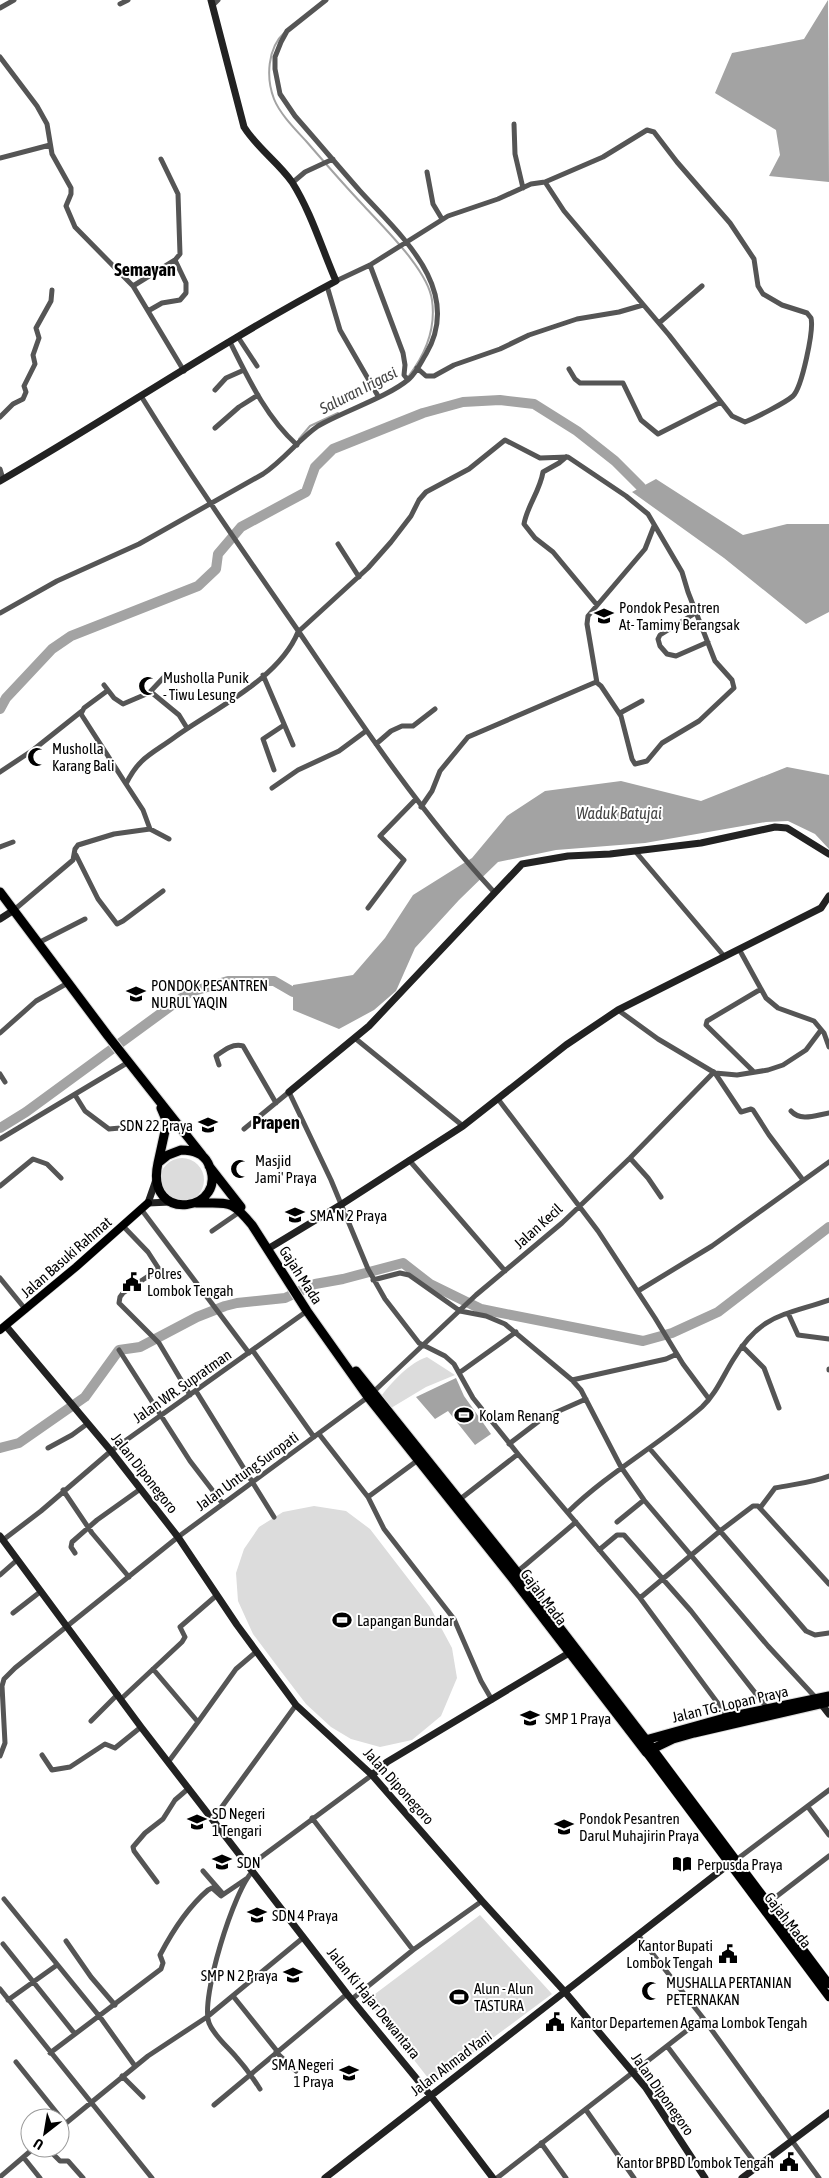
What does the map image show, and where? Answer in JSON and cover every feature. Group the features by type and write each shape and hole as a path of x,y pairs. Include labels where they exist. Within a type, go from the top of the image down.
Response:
{"highway":[{"path":"0,892 66,984 107,1036"},
{"path":"0,897 38,943 120,1053 256,1224 304,1301"},
{"path":"120,1053 163,1110 166,1117 167,1125 156,1180 162,1194 173,1203 189,1205 196,1203 234,1204 241,1211"},
{"path":"158,1163 168,1155 181,1150 202,1155"},
{"path":"196,1203 205,1196 210,1187 212,1176 209,1166"},
{"name":"Gajah Mada","path":"241,1211 295,1287"},
{"name":"Gajah Mada","path":"304,1301 307,1311 371,1395 457,1502 517,1572 649,1751"},
{"name":"Gajah Mada","path":"304,1301 418,1460 457,1502 568,1653 643,1741"},
{"name":"Jalan TG. Lopan Praya","path":"649,1751 694,1733 823,1702 829,1696"},
{"name":"Jalan TG. Lopan Praya","path":"643,1741 767,1708 823,1702"}],"main road":[{"name":"Jalan Basuki Rahmat","path":"2,1329 148,1203"},
{"name":"Gajah Mada","path":"649,1751 798,1949 829,1984"},
{"name":"Gajah Mada","path":"732,1862 768,1903 829,1996"}],"street":[{"path":"120,4 128,0"},
{"path":"0,613 57,581 139,544 280,463 295,443 318,426 406,378 417,368 435,333 437,301 429,275 406,242 286,105 278,88 275,64 278,49 288,31 326,0"},
{"path":"0,8 12,1"},
{"path":"214,2 244,127 292,183 300,197 336,281"},
{"path":"0,57 37,106 49,130 50,145 56,164 71,188 71,194 66,206 73,224 133,286 184,371"},
{"path":"514,124 515,154 523,188"},
{"path":"0,468 2,480 270,317 370,265 442,219 531,184 545,182 602,157 647,130 654,132 677,162 730,223 754,259 758,286 763,294 777,303 807,313 810,316 812,321 808,350 802,374 793,396 745,422 736,419 659,323 574,224 548,189 545,182"},
{"path":"0,158 50,145"},
{"path":"133,286 175,260 181,251 178,194 161,159"},
{"path":"292,183 306,172 333,159"},
{"path":"427,172 433,204 442,219"},
{"path":"148,311 162,303 180,300 186,293 186,282 175,260"},
{"path":"370,265 403,353 406,365 406,378"},
{"path":"327,286 340,330 377,394"},
{"path":"659,323 702,286"},
{"path":"0,417 13,404 21,401 26,394 24,386 35,364 33,355 39,339 39,332 36,328 51,301 52,290"},
{"path":"417,368 426,376 434,376 454,366 553,327 577,319 619,312 643,305"},
{"path":"238,336 257,366"},
{"path":"230,342 258,395 277,424 295,443"},
{"path":"569,369 580,383 622,382 641,420 658,434 721,402"},
{"path":"215,390 226,378 244,370"},
{"path":"215,428 238,407 258,395"},
{"path":"141,396 298,632 415,800 494,892"},
{"path":"126,784 134,768 141,761 187,728 243,692 263,675 287,651 298,632 358,577 391,542 426,492 469,469 504,441 508,441 540,458 566,457 635,503 650,516 682,572 688,592 720,668 732,680 734,686 703,717 662,743 647,761 636,764 632,759 620,713 597,682 587,620 597,605 645,549 654,526"},
{"path":"566,457 560,463 543,472 541,484 529,508 524,524 535,538 553,552 597,605"},
{"path":"338,544 358,577"},
{"path":"697,612 660,635 658,641 664,653 676,656 708,642"},
{"path":"263,675 293,745"},
{"path":"104,685 123,704 150,692 164,676"},
{"path":"421,807 432,791 440,771 468,737 597,682"},
{"path":"0,772 33,750 108,690"},
{"path":"150,692 179,715 187,728"},
{"path":"620,713 642,701"},
{"path":"376,744 391,731 402,726 413,726 435,709"},
{"path":"82,711 81,714 144,813 150,829"},
{"path":"274,770 263,739 284,725"},
{"path":"272,788 298,770 339,751 366,731"},
{"path":"368,908 404,860 379,836 415,800"},
{"path":"244,1129 322,1062 356,1039 516,869 526,862 701,843 778,827 787,828 829,854"},
{"path":"163,891 123,922 116,924 98,899 76,855 76,846 114,834 150,829 169,839"},
{"path":"0,847 12,842"},
{"path":"635,851 724,956"},
{"path":"0,919 73,860 76,855"},
{"path":"271,1247 463,1126 566,1045 618,1010 821,908 829,896"},
{"path":"38,943 85,919"},
{"path":"739,949 760,988 772,1004 810,1019 821,1030 829,1047"},
{"path":"0,1033 36,1001 66,984"},
{"path":"754,1072 706,1025 707,1021 760,988"},
{"path":"618,1010 653,1035 714,1073 741,1112 753,1110 769,1136 803,1180"},
{"path":"714,1073 737,1075 783,1066 806,1050 821,1030"},
{"path":"356,1039 463,1126"},
{"path":"219,1065 216,1056 229,1047 238,1044 243,1046 276,1103"},
{"path":"0,1139 127,1063"},
{"name":"Jalan Kecil","path":"371,1395 476,1296 540,1243 580,1206 714,1073"},
{"path":"0,1074 6,1082"},
{"path":"289,1092 342,1204 372,1278 404,1326 423,1346 445,1356 454,1364 473,1398 509,1444 640,1598 728,1717"},
{"path":"75,1095 84,1111 109,1129 120,1128"},
{"path":"498,1099 580,1206 709,1400"},
{"path":"791,1111 800,1118 829,1113"},
{"path":"0,1186 33,1158 47,1164 61,1178"},
{"path":"630,1158 662,1197"},
{"path":"409,1160 505,1271"},
{"path":"638,1291 712,1246 829,1162"},
{"path":"156,1180 148,1203 162,1201 173,1203"},
{"path":"141,1209 220,1313 317,1436 368,1497 384,1529 454,1619 481,1681 492,1700"},
{"path":"212,1231 241,1211"},
{"path":"123,1226 148,1252 159,1268 123,1293 119,1301 158,1343 190,1395"},
{"path":"372,1278 395,1273 406,1274 462,1309 497,1320 516,1332 572,1380 586,1399 621,1467 644,1500 757,1633 823,1702 829,1714"},
{"path":"0,1278 26,1310"},
{"path":"568,1512 621,1467 650,1449 709,1400 742,1346 762,1324 788,1313 829,1300"},
{"name":"Jalan WR. Supratman","path":"1,1538 110,1451 307,1311"},
{"path":"788,1313 798,1335 829,1339"},
{"name":"Jalan Diponegoro","path":"2,1329 69,1402 178,1537 256,1652 296,1705 372,1775 482,1902 565,1992 634,2072 705,2178"},
{"path":"459,1373 516,1332"},
{"path":"742,1346 764,1368 779,1408"},
{"path":"119,1350 190,1461 223,1504"},
{"path":"572,1380 666,1359 677,1354"},
{"path":"196,1391 274,1517"},
{"name":"Jalan Untung Suropati","path":"3,1741 2,1688 4,1679 27,1657 178,1537 371,1395"},
{"path":"509,1444 543,1418 586,1399"},
{"path":"48,1448 72,1435 87,1424"},
{"path":"650,1449 806,1631 815,1635 829,1633"},
{"path":"457,1502 518,1454"},
{"path":"368,1497 418,1460"},
{"path":"760,1508 775,1488 800,1485 805,1481 829,1476"},
{"path":"63,1490 88,1527 129,1577"},
{"path":"75,1553 71,1543 88,1527 139,1490"},
{"path":"617,1522 644,1500"},
{"path":"640,1598 720,1531 757,1505 829,1584"},
{"path":"517,1572 576,1522"},
{"path":"599,1550 617,1535 623,1534 663,1579 767,1708"},
{"name":"Jalan Ki Hajar Dewantara","path":"1,1538 141,1727 190,1787 350,1996 495,2178"},
{"path":"0,1575 18,1560"},
{"path":"13,1613 40,1592"},
{"path":"91,1721 153,1669 184,1638 179,1628 181,1625 217,1595"},
{"path":"169,1761 237,1667 256,1652"},
{"path":"260,2089 251,2075 214,2032 207,2017 213,1977 228,1921 251,1868 312,1818 387,1762 568,1653"},
{"path":"153,1669 198,1722"},
{"path":"213,1819 296,1705"},
{"path":"42,1755 52,1770 70,1766 105,1744 115,1748 141,1727"},
{"path":"0,1756 3,1741"},
{"path":"157,1882 133,1847 145,1833 163,1819 175,1800 190,1787"},
{"path":"732,1862 829,1790"},
{"path":"808,1807 829,1835"},
{"path":"312,1818 413,1950"},
{"path":"768,1903 829,1856"},
{"name":"Jalan Ahmad Yani","path":"325,2178 732,1862"},
{"path":"203,1871 223,1894"},
{"path":"50,2053 100,2017 162,1968 163,1963 160,1955 184,1915 210,1888 220,1896 246,1878"},
{"path":"4,1899 100,2017 135,2066"},
{"path":"214,2105 277,2052 350,1996 482,1902"},
{"path":"638,1935 704,2018 819,2178"},
{"path":"70,2120 135,2066 178,2034 207,2017 304,1937"},
{"path":"66,1941 91,1977 115,2005"},
{"path":"3,1944 75,2034"},
{"path":"8,2000 57,1964"},
{"path":"0,1989 152,2178"},
{"path":"233,1996 277,2052 296,2071"},
{"path":"495,2178 704,2018"},
{"path":"667,2046 758,2167"},
{"path":"16,2062 54,2108"},
{"path":"122,2076 143,2097"},
{"path":"586,2110 634,2178"},
{"path":"742,2178 829,2113"},
{"path":"541,2143 566,2178"},
{"path":"0,2177 24,2158 40,2178"},
{"path":"57,2158 60,2161 69,2162 83,2178"}],"shaded area":[{"path":"182,1158 194,1162 200,1168 204,1180 200,1192 194,1198 182,1202 170,1198 164,1192 160,1180 164,1168 170,1162"},
{"path":"427,1357 455,1375 426,1387 391,1408 382,1395 396,1378 408,1368"},
{"name":"Lapangan Bundar","path":"314,1506 346,1511 370,1529 430,1607 452,1648 457,1678 441,1716 412,1740 380,1747 351,1739 331,1727 306,1704 253,1634 238,1601 236,1573 244,1549 259,1527 283,1512"},
{"name":"Alun - Alun TASTURA","path":"480,1915 552,1994 432,2083 367,2000"}],"water":[{"path":"828,0 829,182 769,176 780,155 776,130 715,93 732,53 804,39"},
{"path":"656,479 743,535 787,524 829,524 829,612 806,624 724,558 632,492"},
{"name":"Waduk Batujai","path":"787,767 829,775 829,849 815,834 788,821 766,822 645,843 556,850 498,862 459,900 415,948 396,991 374,1010 339,1029 293,1010 293,985 353,975 385,938 413,895 472,858 507,816 545,791 621,781 701,801"},
{"name":"Kolam Renang","path":"456,1378 464,1396 491,1434 475,1445 448,1411 435,1419 416,1397"}],"waterway":[{"name":"Saluran Irigasi","path":"285,32 275,46 269,73 271,91 277,105 284,116 404,250 429,288 433,310 431,331 424,350 408,377"},
{"path":"0,709 6,698 52,649 71,636 198,586 216,569 218,554 241,527 306,492 315,467 333,449 423,413 463,402 500,400 534,404 577,431 615,461 641,487"},
{"name":"Saluran Irigasi","path":"299,439 310,426 338,413"},
{"path":"0,1128 26,1112 190,992 228,981 274,981 293,992"},
{"path":"0,1448 19,1443 85,1397 119,1350 140,1347 197,1317 225,1306 285,1298 315,1284 343,1279 403,1263 430,1284 481,1309 643,1341 672,1333 718,1312 829,1227"}],"place":[{"name":"Pondok Pesantren At- Tamimy Berangsak","path":"604,616"},
{"name":"Musholla Punik - Tiwu Lesung","path":"148,686"},
{"name":"Musholla Karang Bali","path":"37,757"},
{"name":"PONDOK PESANTREN NURUL YAQIN","path":"136,994"},
{"name":"SDN 22 Praya","path":"208,1125"},
{"name":"Masjid Jami' Praya","path":"240,1169"},
{"name":"SMA N 2 Praya","path":"295,1215"},
{"name":"Polres Lombok Tengah","path":"132,1282"},
{"name":"Kolam Renang","path":"464,1415"},
{"name":"Lapangan Bundar","path":"342,1620"},
{"name":"SMP 1 Praya","path":"530,1718"},
{"name":"SD Negeri 1 Tengari","path":"197,1822"},
{"name":"Pondok Pesantren Darul Muhajirin Praya","path":"564,1827"},
{"name":"SDN","path":"222,1862"},
{"name":"Perpusda Praya","path":"682,1864"},
{"name":"SDN 4 Praya","path":"257,1915"},
{"name":"Kantor Bupati Lombok Tengah","path":"728,1954"},
{"name":"SMP N 2 Praya","path":"293,1975"},
{"name":"MUSHALLA PERTANIAN PETERNAKAN","path":"651,1991"},
{"name":"Alun - Alun TASTURA","path":"459,1997"},
{"name":"Kantor Departemen Agama Lombok Tengah","path":"555,2022"},
{"name":"SMA Negeri 1 Praya","path":"349,2073"},
{"name":"Kantor BPBD Lombok Tengah","path":"789,2162"}],"district":[{"name":"Semayan","path":"145,269"},
{"name":"Prapen","path":"276,1122"}]}
